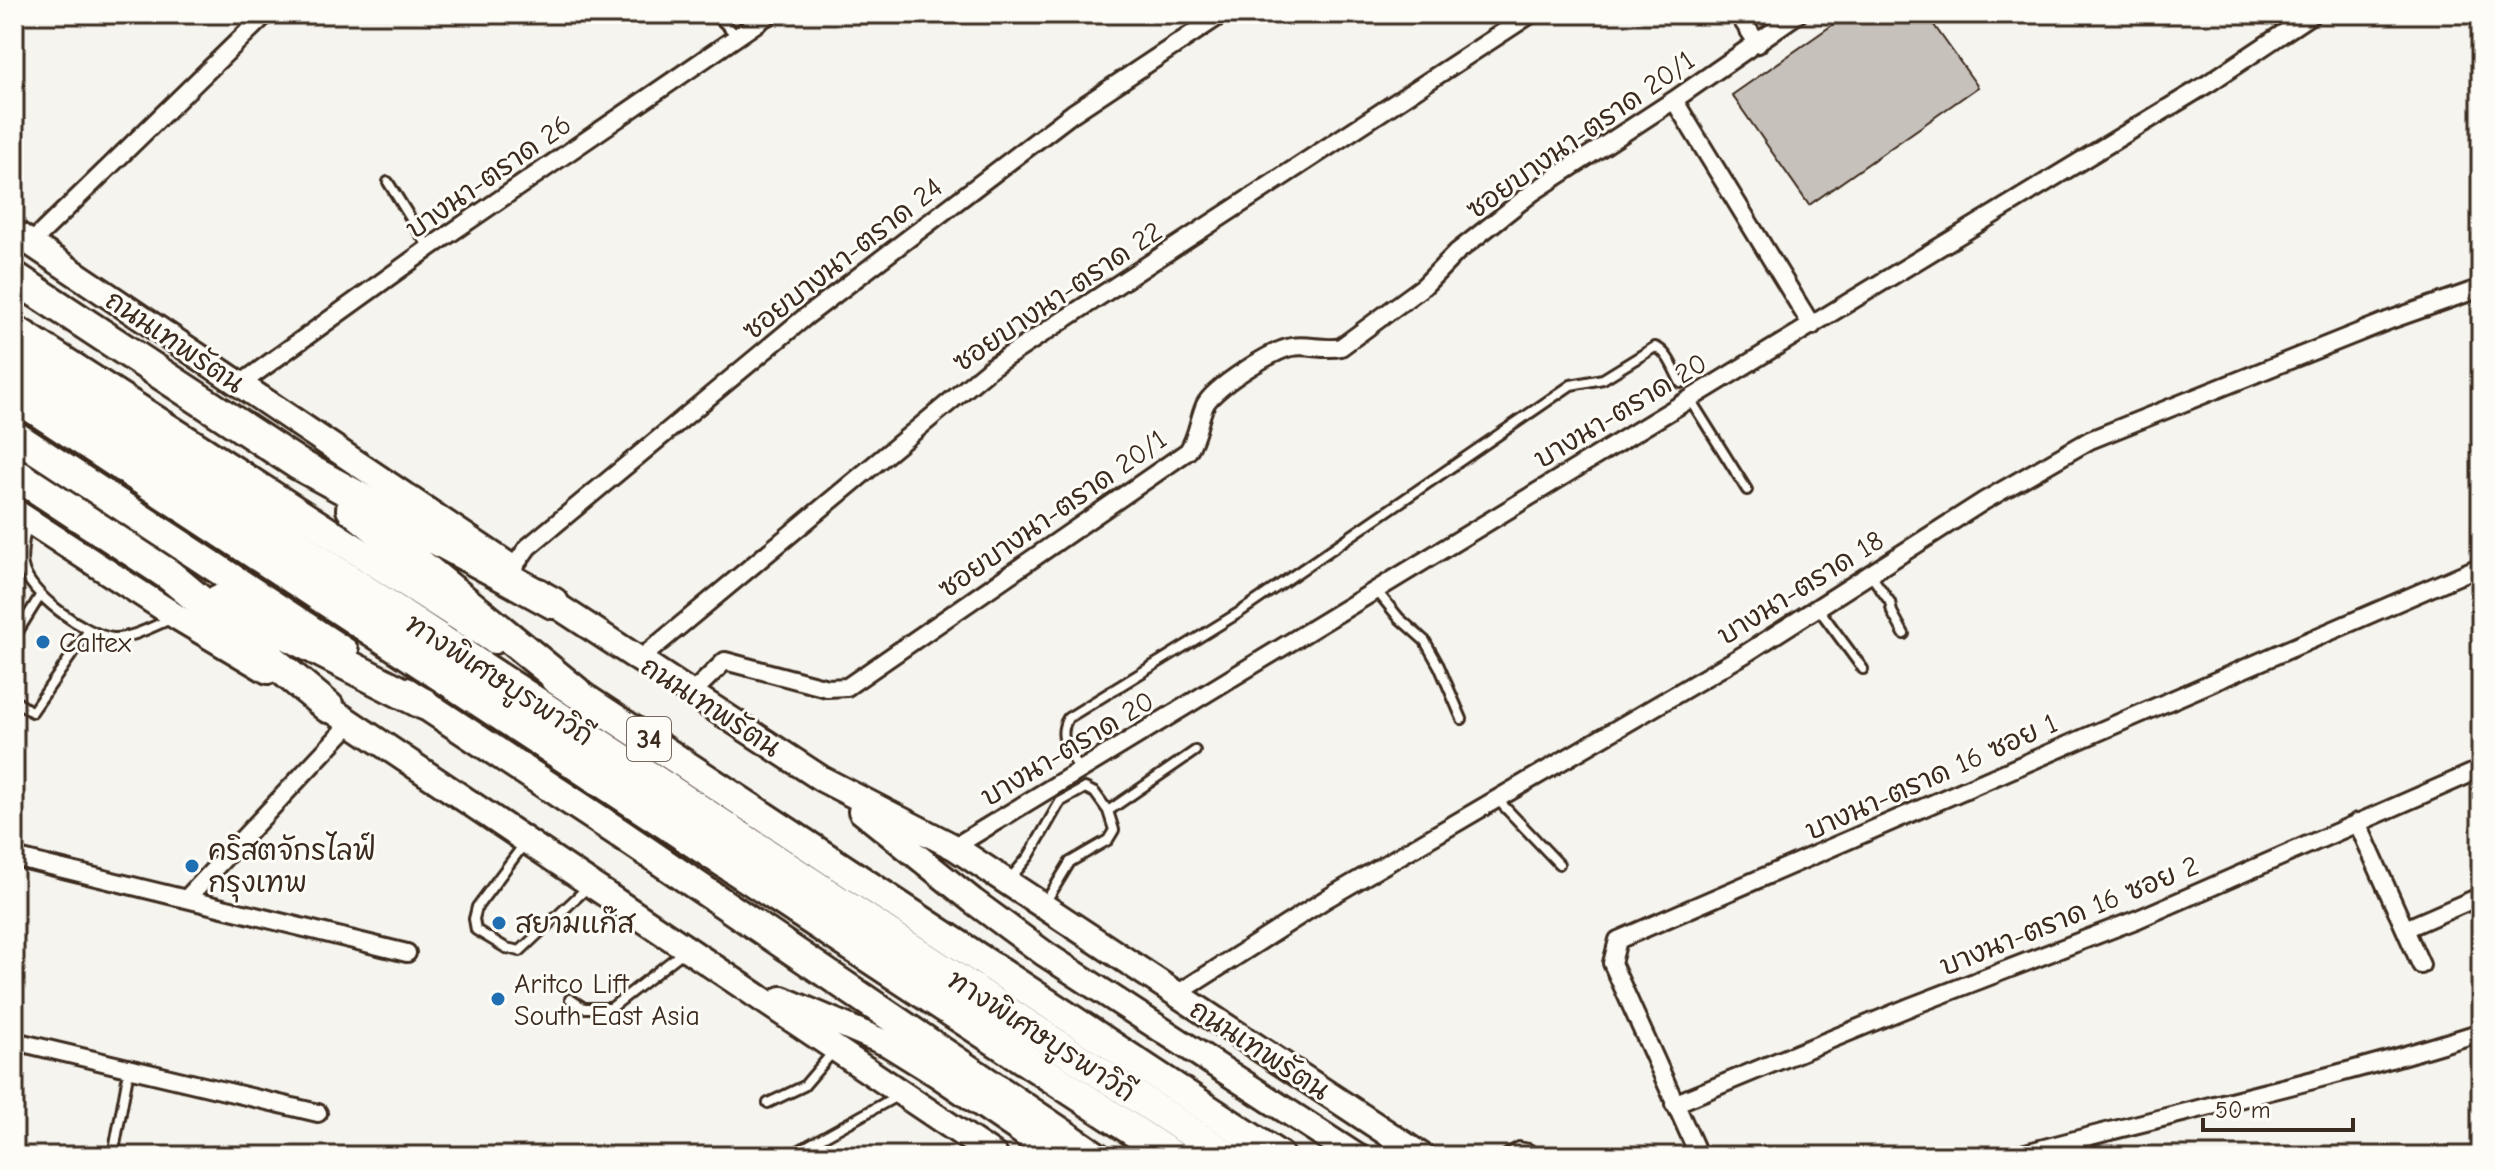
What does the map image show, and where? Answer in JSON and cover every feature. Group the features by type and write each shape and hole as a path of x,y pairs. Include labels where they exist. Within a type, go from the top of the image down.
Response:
{"highway":[{"path":"14,277 298,464 553,603"},
{"name":"34","path":"14,329 576,692 1279,1156"},
{"name":"ทางพิเศษบูรพาวิถี","path":"14,360 1227,1156"},
{"name":"ทางพิเศษบูรพาวิถี","path":"14,395 1172,1156"},
{"path":"14,435 618,832 1096,1156"},
{"path":"298,464 576,692"},
{"path":"14,473 169,575 340,714"},
{"path":"169,575 424,704"}],"main road":[{"name":"ถนนเทพรัตน","path":"23,238 513,568 553,603 822,779 954,847 1422,1156"},
{"path":"20,515 177,617 340,714 995,1156"},
{"path":"822,779 973,901 1045,954 1356,1156"},
{"path":"728,976 888,1044 1057,1156"}],"street":[{"path":"23,238 266,14"},
{"name":"บางนา-ตราด 26","path":"239,385 429,248 770,14"},
{"name":"ซอยบางนา-ตราด 24","path":"513,568 528,547 804,318 1073,113 1222,14"},
{"name":"ซอยบางนา-ตราด 22","path":"640,659 993,366 1531,14"},
{"path":"1738,14 1758,44"},
{"name":"ซอยบางนา-ตราด 20/1","path":"692,693 725,661 827,688 847,687 1188,451 1197,438 1205,404 1214,393 1278,350 1294,346 1327,350 1341,347 1424,286 1457,252 1533,192 1758,44 1798,14"},
{"name":"บางนา-ตราด 20","path":"954,847 2209,83 2312,14"},
{"path":"1674,100 1812,326"},
{"name":"บางนา-ตราด 18","path":"1177,994 1326,899 1745,654 1984,501 2090,440 2390,320 2481,288"},
{"name":"บางนา-ตราด 16 ซอย 1","path":"1699,1156 1612,963 1618,940 2481,566"},
{"path":"186,899 340,714"},
{"name":"บางนา-ตราด 16 ซอย 2","path":"1674,1104 1912,1006 2138,919 2481,769"},
{"path":"2357,822 2421,965"},
{"path":"14,857 407,953"},
{"path":"2405,929 2481,896"},
{"path":"2014,1156 2138,1122 2401,1058 2481,1032"},
{"path":"14,1041 318,1113"}],"lane":[{"path":"709,14 725,17 737,37"},
{"path":"388,182 429,248"},
{"path":"1080,771 1062,737 1068,718 1240,612 1571,385 1603,379 1655,347 1661,348 1667,356 1681,383"},
{"path":"1690,398 1747,490"},
{"path":"20,515 22,565 27,578 40,596 89,630 112,638 122,637 177,617"},
{"path":"1870,574 1890,602 1904,634"},
{"path":"1376,590 1399,618 1425,641 1462,719"},
{"path":"14,638 40,596"},
{"path":"1818,608 1863,669"},
{"path":"14,700 32,712 89,630"},
{"path":"1108,811 1195,751"},
{"path":"1007,883 1029,856 1060,802 1085,788 1095,793 1108,811 1114,830 1108,840 1070,862 1043,908"},
{"path":"1497,799 1559,864"},
{"path":"528,840 477,907 474,919 476,930 506,948 520,951 592,884"},
{"path":"570,999 584,1008 611,1008 688,949"},
{"path":"768,1103 804,1086 836,1048"},
{"path":"113,1156 129,1069"},
{"path":"789,1156 902,1093"},
{"path":"1504,1156 1519,1147 1529,1149 1537,1156"}],"building":[{"path":"1848,14 1926,14 1978,87 1809,205 1732,95"}],"place":[{"name":"Caltex","path":"43,642"},
{"name":"คริสตจักรไลฟ์ กรุงเทพ","path":"192,866"},
{"name":"สยามแก๊ส","path":"499,923"},
{"name":"Aritco Lift South East Asia","path":"498,999"}]}
